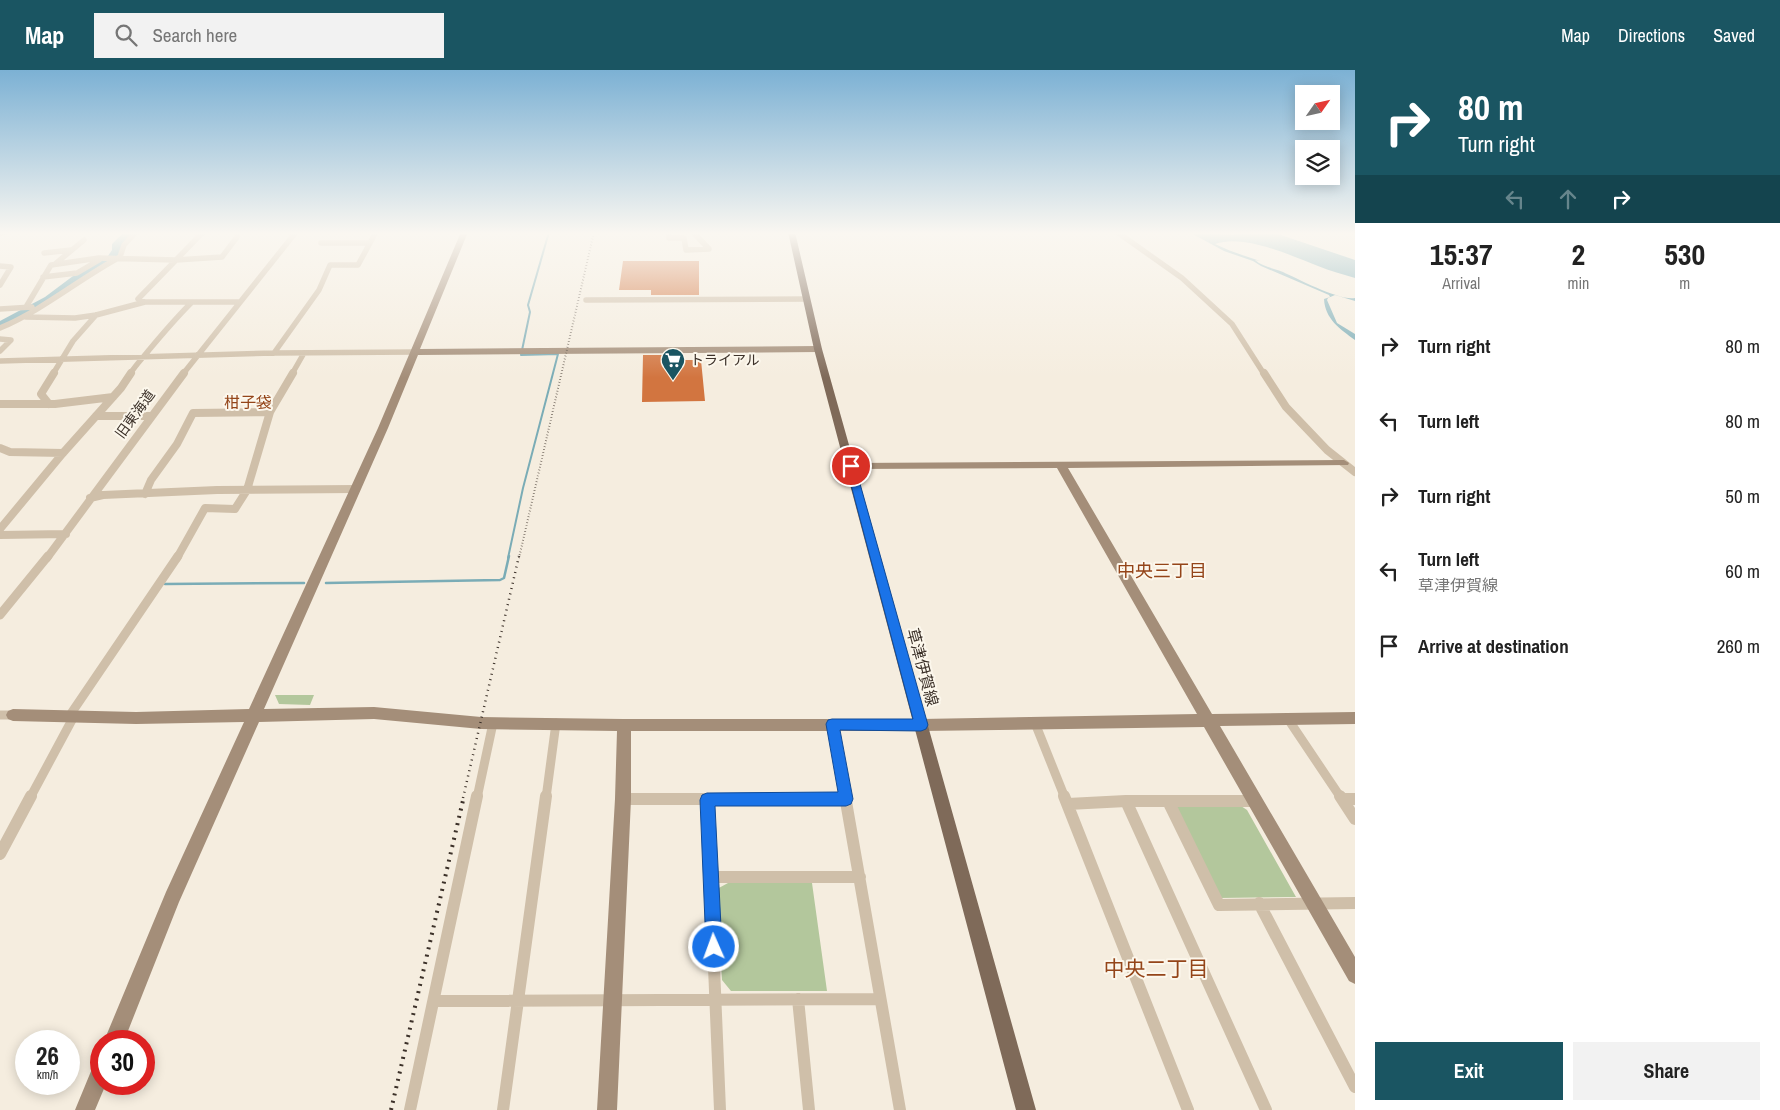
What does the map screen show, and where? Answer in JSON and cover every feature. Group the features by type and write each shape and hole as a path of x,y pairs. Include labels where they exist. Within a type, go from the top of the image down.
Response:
{"main road":[{"name":"草津伊賀線","path":"802,281 818,349 1026,1110"}],"street":[{"path":"26,307 42,281"},
{"path":"0,328 26,317 80,281"},
{"path":"145,302 138,299 156,281"},
{"name":"旧東海道","path":"0,615 66,534 78,513 197,355 256,281"},
{"path":"274,353 319,290 323,281"},
{"path":"118,1030 172,898 356,489 445,281"},
{"path":"1185,281 1232,324 1286,407 1327,450 1355,472"},
{"path":"586,300 806,299"},
{"path":"26,317 58,319 96,315 145,302 239,302"},
{"path":"0,529 63,453 113,397 141,358 190,302"},
{"path":"0,308 41,307"},
{"path":"49,404 41,394 73,341 96,315"},
{"path":"0,339 11,340 0,351"},
{"path":"0,361 274,353 818,349"},
{"path":"0,854 71,718 171,569 205,508 234,510 247,490 270,412 304,353"},
{"path":"0,404 49,404 113,397"},
{"path":"145,494 151,480 177,444 193,414 270,412"},
{"path":"96,416 151,416"},
{"path":"0,448 10,452 63,453"},
{"path":"851,466 1344,463"},
{"path":"1060,465 1355,975"},
{"path":"90,498 247,490 356,489"},
{"path":"0,535 66,534"},
{"path":"6,715 71,718 374,714 493,723 624,725 921,725 1355,718"},
{"path":"1288,719 1355,819"},
{"path":"410,1110 493,723"},
{"path":"503,1110 556,723"},
{"path":"1035,723 1188,1110"},
{"path":"832,724 900,1110"},
{"path":"606,1110 623,799 624,725"},
{"path":"623,799 846,799"},
{"path":"1342,799 1355,799"},
{"path":"707,800 712,877 720,1110"},
{"path":"1068,804 1126,801 1254,801"},
{"path":"1126,801 1266,1110"},
{"path":"1168,801 1220,905 1355,903"},
{"path":"712,877 860,877"},
{"path":"1259,903 1355,1087"},
{"path":"798,999 809,1110"},
{"path":"434,1001 880,999"},
{"path":"86,1110 92,1095"}],"green space":[{"path":"275,695 314,695 310,705 279,704"},
{"path":"1241,806 1247,810 1296,897 1219,898 1176,807"},
{"path":"728,883 812,883 827,991 731,991 722,980 717,889"}],"water":[{"path":"1295,281 1301,281 1340,296 1355,298 1355,301 1335,295 1327,300 1337,323 1355,334 1355,340 1330,318 1324,299 1330,297"}],"building":[{"path":"620,281 699,281 699,295 651,295 651,290 619,290"},
{"name":"トライアル","path":"643,355 670,355 670,360 701,360 705,401 642,402"}],"waterway":[{"path":"0,325 49,299 74,281"},
{"path":"508,558 523,488 558,354 521,355 530,312 528,305 535,281"},
{"path":"326,583 500,580 504,578 509,556"},
{"path":"165,584 304,583"}],"railway":[{"path":"519,558 583,281"},
{"path":"463,798 519,556"},
{"path":"391,1110 464,796"}],"place":[{"name":"トライアル","path":"673,381"}],"district":[{"name":"柑子袋","path":"248,402"},
{"name":"中央三丁目","path":"1162,571"},
{"name":"中央二丁目","path":"1156,969"}],"route":[{"path":"714,947 707,800 846,799 832,724 921,725 851,466"}]}
